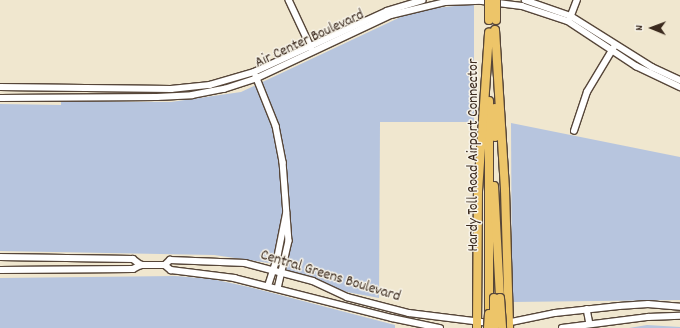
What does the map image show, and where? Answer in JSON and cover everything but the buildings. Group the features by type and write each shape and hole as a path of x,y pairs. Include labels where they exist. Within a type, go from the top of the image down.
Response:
{"highway":[{"name":"Hardy Toll Road Airport Connector","path":"484,0 492,20"},
{"name":"Hardy Toll Road Airport Connector","path":"495,298 492,20 496,0"},
{"name":"Hardy Toll Road Airport Connector","path":"489,328 489,309 495,298 492,31"},
{"path":"477,326 478,191 492,31"},
{"path":"492,31 505,190 506,326"},
{"path":"495,298 506,326"},
{"path":"494,328 495,298"}],"street":[{"path":"289,0 314,52"},
{"name":"Air Center Boulevard","path":"0,87 140,90 192,88 254,72 356,25 422,0"},
{"name":"Air Center Boulevard","path":"0,98 192,95 224,89 257,78 414,3 484,0 522,6 570,18 636,66 679,82"},
{"name":"Air Center Boulevard","path":"525,0 570,18 617,44 652,67 679,82"},
{"path":"570,18 577,0"},
{"path":"356,25 360,30"},
{"path":"574,131 587,92 617,44"},
{"path":"254,72 280,143 286,214 289,222 289,241 283,274 278,289"},
{"path":"192,88 192,95"},
{"path":"66,89 66,97"},
{"path":"140,90 140,97"},
{"path":"268,286 273,271 286,214"},
{"name":"Central Greens Boulevard","path":"0,257 133,259 140,265"},
{"path":"50,258 50,270"},
{"name":"Central Greens Boulevard","path":"165,265 170,260 217,260 245,263 313,281 352,299 430,318 477,326 506,326 587,309 648,304 678,307"},
{"name":"Central Greens Boulevard","path":"0,270 134,269 140,265 165,265 171,270 202,272 268,286 429,327 440,328"},
{"path":"562,328 678,316 678,307"},
{"path":"587,309 590,324"},
{"path":"429,327 430,318"}],"shaded area":[{"path":"474,4 474,122 380,122 379,298 347,292 269,263 214,255 0,251 0,104 61,105 61,101 171,102 241,92 407,14 436,8"},
{"path":"511,123 680,157 680,300 512,302"},
{"path":"175,276 212,279 249,287 395,325 395,328 0,328 0,278"},
{"path":"647,325 680,327 680,328 629,328"}]}
